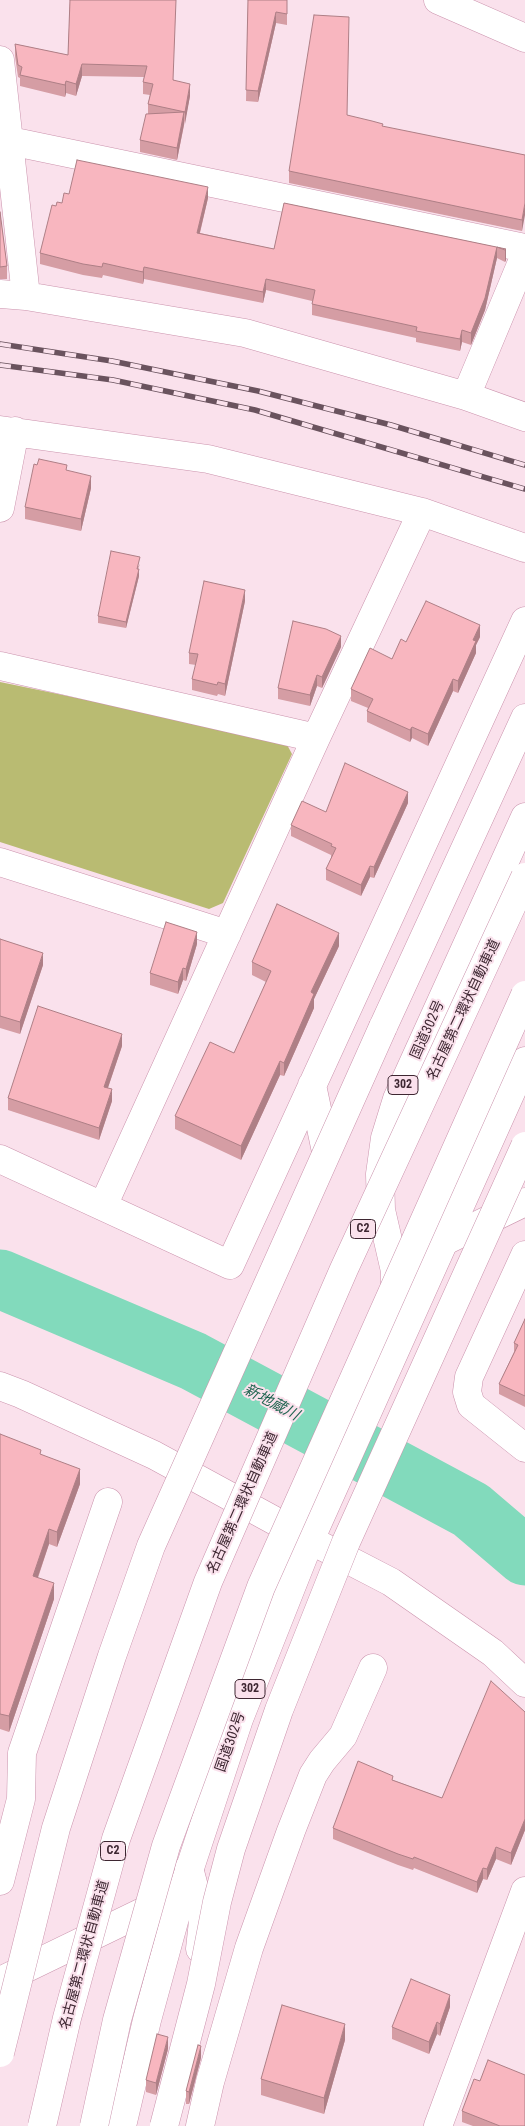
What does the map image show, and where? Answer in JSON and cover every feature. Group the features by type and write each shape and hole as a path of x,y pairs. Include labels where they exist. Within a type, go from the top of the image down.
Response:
{"main road":[{"path":"438,0 525,38"},
{"path":"0,60 10,141 13,295 245,333 466,396 525,417"},
{"path":"10,141 525,248"},
{"path":"466,396 525,255"},
{"path":"0,508 8,430 208,459 422,512 525,548"},
{"path":"103,1206 316,738 422,512"},
{"path":"0,1159 230,1265 525,621"},
{"path":"0,666 316,738"},
{"path":"0,2053 56,1828 112,1656 151,1546 383,1027 525,718"},
{"name":"国道302号","path":"385,1373 393,1335 396,1305 395,1271 382,1210 380,1174 386,1138 400,1092 525,817"},
{"path":"0,862 227,934"},
{"name":"名古屋第二環状自動車道","path":"42,2126 67,2018 116,1839 208,1582 344,1269 525,877"},
{"path":"94,2126 117,2020 166,1846 261,1588 525,995"},
{"name":"国道302号","path":"122,2126 147,2020 185,1880 239,1718 310,1540 525,1061"},
{"path":"312,1085 325,1147"},
{"path":"164,2126 201,1984 217,1902 231,1849 279,1710 346,1542 525,1146"},
{"path":"443,1242 525,1202"},
{"path":"525,1255 469,1377 467,1392 470,1405 525,1448"},
{"path":"0,1386 154,1455 391,1582 493,1652 525,1683"},
{"path":"0,1881 21,1799 10,1775 22,1753 108,1502"},
{"path":"200,2126 219,2050 249,1948 313,1775 343,1736 374,1668"},
{"path":"0,1982 185,1880 203,1921 192,1986 192,2002 197,2018 219,2050"},
{"path":"438,2126 525,1891"}],"green space":[{"path":"0,682 285,741 292,754 223,903 209,909 0,842"}],"building":[{"path":"70,0 176,0 173,80 190,84 185,112 148,104 153,84 143,82 147,66 82,64 76,84 66,81 65,85 20,75 22,67 18,65 15,44 68,55"},
{"path":"248,0 287,0 287,14 276,12 258,91 246,90"},
{"path":"314,15 349,17 347,115 383,124 382,126 525,155 525,203 522,220 289,171"},
{"path":"184,112 177,148 140,140 146,114"},
{"path":"77,160 208,187 197,233 274,249 284,203 497,247 485,298 471,333 462,330 460,339 416,331 417,327 312,304 315,290 266,279 263,292 144,267 143,272 103,263 102,267 40,253 52,205 56,206 57,202 62,203 64,193 69,194"},
{"path":"0,212 7,266 0,267"},
{"path":"39,459 67,465 66,470 91,476 81,519 25,507 34,464 37,465"},
{"path":"111,551 140,557 137,569 139,569 126,622 98,616"},
{"path":"204,581 245,590 225,684 218,682 217,685 192,679 198,654 189,653"},
{"path":"426,601 480,625 473,640 476,641 458,681 453,679 428,734 412,727 410,730 367,711 373,699 351,689 370,648 392,659 401,639 406,642"},
{"path":"293,621 326,629 341,636 322,677 317,675 310,695 278,688"},
{"path":"345,763 408,792 374,867 370,866 361,885 326,869 336,848 331,846 332,844 291,825 302,801 326,812"},
{"path":"277,904 339,933 311,992 314,994 284,1063 280,1061 241,1146 175,1116 210,1042 234,1053 271,971 252,962"},
{"path":"166,922 197,932 186,969 183,968 178,982 150,973"},
{"path":"0,939 43,953 20,1022 0,1016"},
{"path":"38,1006 122,1034 104,1087 112,1089 99,1128 8,1098"},
{"path":"525,1319 525,1396 499,1384 518,1345 514,1343"},
{"path":"0,1434 41,1450 40,1454 80,1469 57,1532 49,1529 33,1576 54,1583 9,1716 0,1714"},
{"path":"491,1681 525,1712 525,1819 511,1853 496,1847 487,1869 483,1868 477,1882 414,1857 413,1859 398,1854 333,1828 358,1761 393,1776 392,1780 442,1798"},
{"path":"411,1979 450,1995 440,2024 437,2022 429,2042 392,2027"},
{"path":"282,2005 345,2024 324,2098 261,2079"},
{"path":"157,2034 168,2037 156,2083 146,2080"},
{"path":"198,2045 201,2046 189,2092 186,2091"},
{"path":"488,2060 525,2075 525,2126 500,2126 462,2111 474,2079 480,2081"}],"waterway":[{"name":"新地蔵川","path":"0,1279 193,1361 471,1510 525,1556"}],"railway":[{"path":"0,344 112,361 258,391 391,425 525,465"},
{"path":"0,365 113,380 255,410 525,489"}]}
